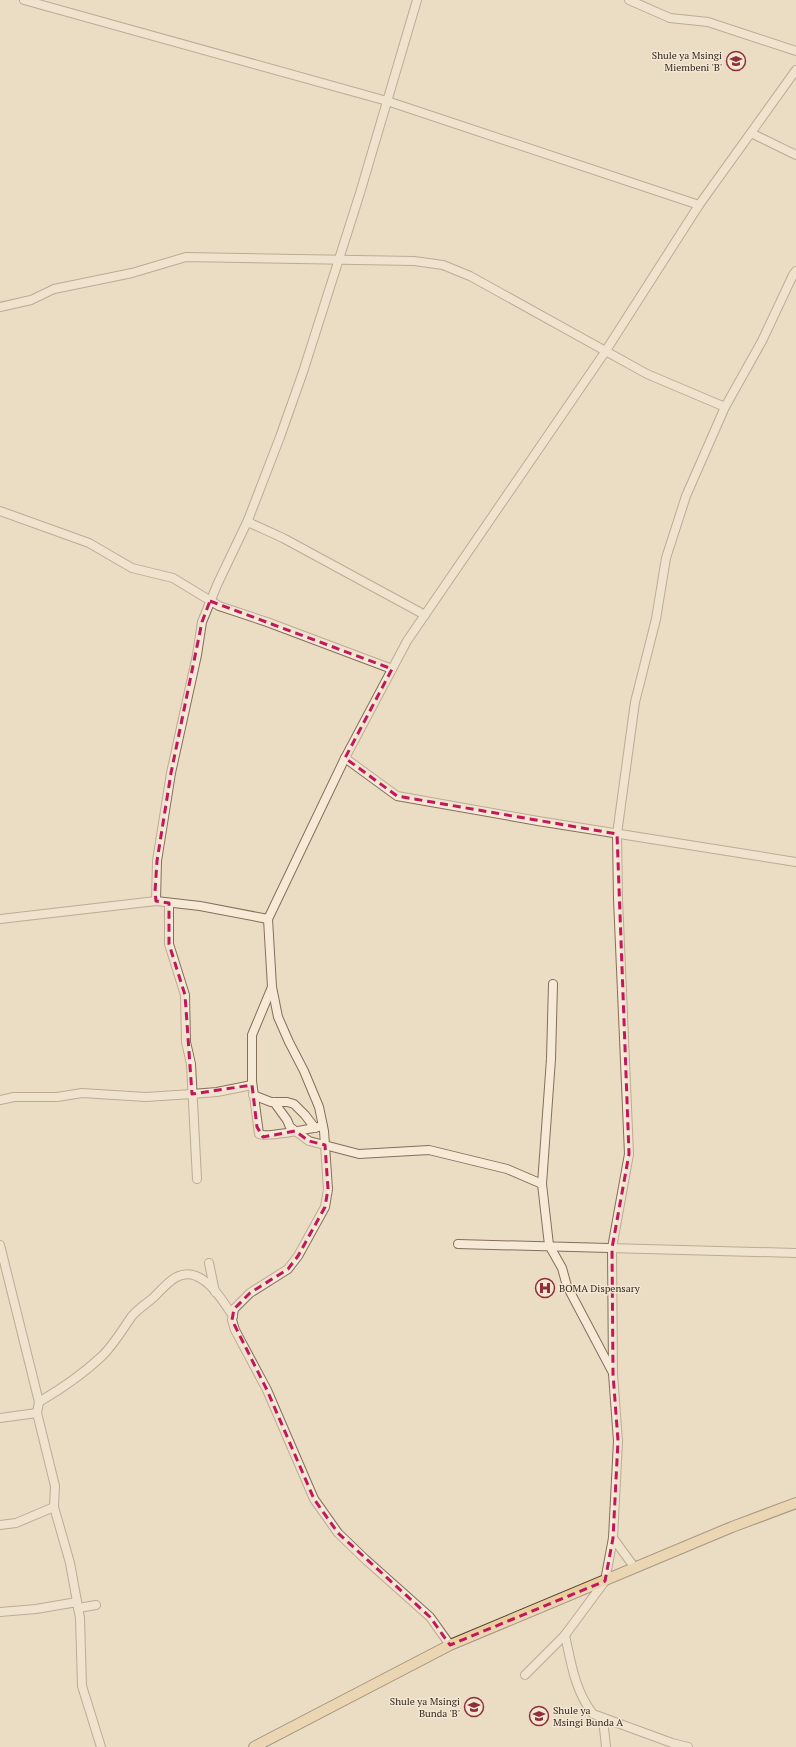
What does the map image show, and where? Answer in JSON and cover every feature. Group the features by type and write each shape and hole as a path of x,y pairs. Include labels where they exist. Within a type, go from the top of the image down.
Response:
{"main road":[{"path":"254,1747 450,1646 732,1527 796,1503"}],"street":[{"path":"24,0 387,101 699,206"},
{"path":"156,901 157,861 171,773 197,655 202,622 210,601 248,520 285,422 339,260 417,0"},
{"path":"629,0 670,18 708,22 796,51"},
{"path":"450,1646 430,1617 365,1560 338,1532 314,1499 267,1390 235,1330 233,1316 234,1309 250,1293 288,1269 298,1256 315,1228 325,1207 328,1189 323,1126 319,1107 278,1016 272,987 268,919 346,758 407,640 605,352 699,206 796,70"},
{"path":"751,133 796,155"},
{"path":"0,307 31,300 54,289 132,273 186,257 414,261 443,265 470,276 646,374 725,407"},
{"path":"524,1674 565,1635 605,1581 613,1538 618,1441 614,1374 612,1248 629,1154 618,899 617,834 635,702 656,619 666,558 686,496 725,407 762,341 796,271"},
{"path":"0,511 89,543 132,568 173,578 219,606 267,622 392,669"},
{"path":"248,520 250,523 283,538 425,615"},
{"path":"346,758 397,796 617,834 796,862"},
{"path":"0,919 156,901 268,919"},
{"path":"169,903 169,944 185,995 186,1042 191,1064 196,1179"},
{"path":"553,984 551,1059 542,1184 549,1245 562,1268 570,1293 614,1374"},
{"path":"272,987 252,1035 252,1085 259,1134 263,1137 270,1137 323,1126"},
{"path":"0,1100 14,1097 57,1097 82,1093 146,1096 192,1094 217,1092 252,1085"},
{"path":"253,1095 274,1102 287,1102 294,1104 315,1128"},
{"path":"274,1102 287,1120 290,1127 309,1141 359,1154 429,1150 507,1169 542,1184"},
{"path":"458,1244 549,1245 796,1253"},
{"path":"0,1245 39,1402 37,1413 55,1486 54,1507 70,1563 78,1605 82,1686 101,1747"},
{"path":"209,1263 215,1293"},
{"path":"39,1402 82,1374 102,1356 133,1315 168,1281 178,1277 195,1276 204,1281 233,1316"},
{"path":"0,1418 37,1413"},
{"path":"0,1525 16,1523 54,1507"},
{"path":"613,1538 635,1568"},
{"path":"0,1612 78,1605 96,1605"},
{"path":"565,1635 571,1665 585,1704 593,1714 603,1719 688,1747"},
{"path":"603,1719 606,1747"}],"highlighted area":[{"path":"210,601 392,669 345,758 397,796 617,834 629,1154 612,1248 613,1374 618,1441 613,1538 605,1581 450,1645 430,1617 338,1533 314,1499 267,1390 232,1320 234,1309 250,1293 288,1269 298,1256 325,1207 328,1189 325,1145 309,1141 295,1131 263,1137 257,1127 252,1085 192,1094 185,995 169,944 169,903 156,901 155,892 157,861 171,773 202,622"}],"place":[{"name":"Shule ya Msingi Miembeni 'B'","path":"736,61"},
{"name":"BOMA Dispensary","path":"545,1288"},
{"name":"Shule ya Msingi Bunda 'B'","path":"474,1707"},
{"name":"Shule ya Msingi Bunda A","path":"539,1716"}]}
